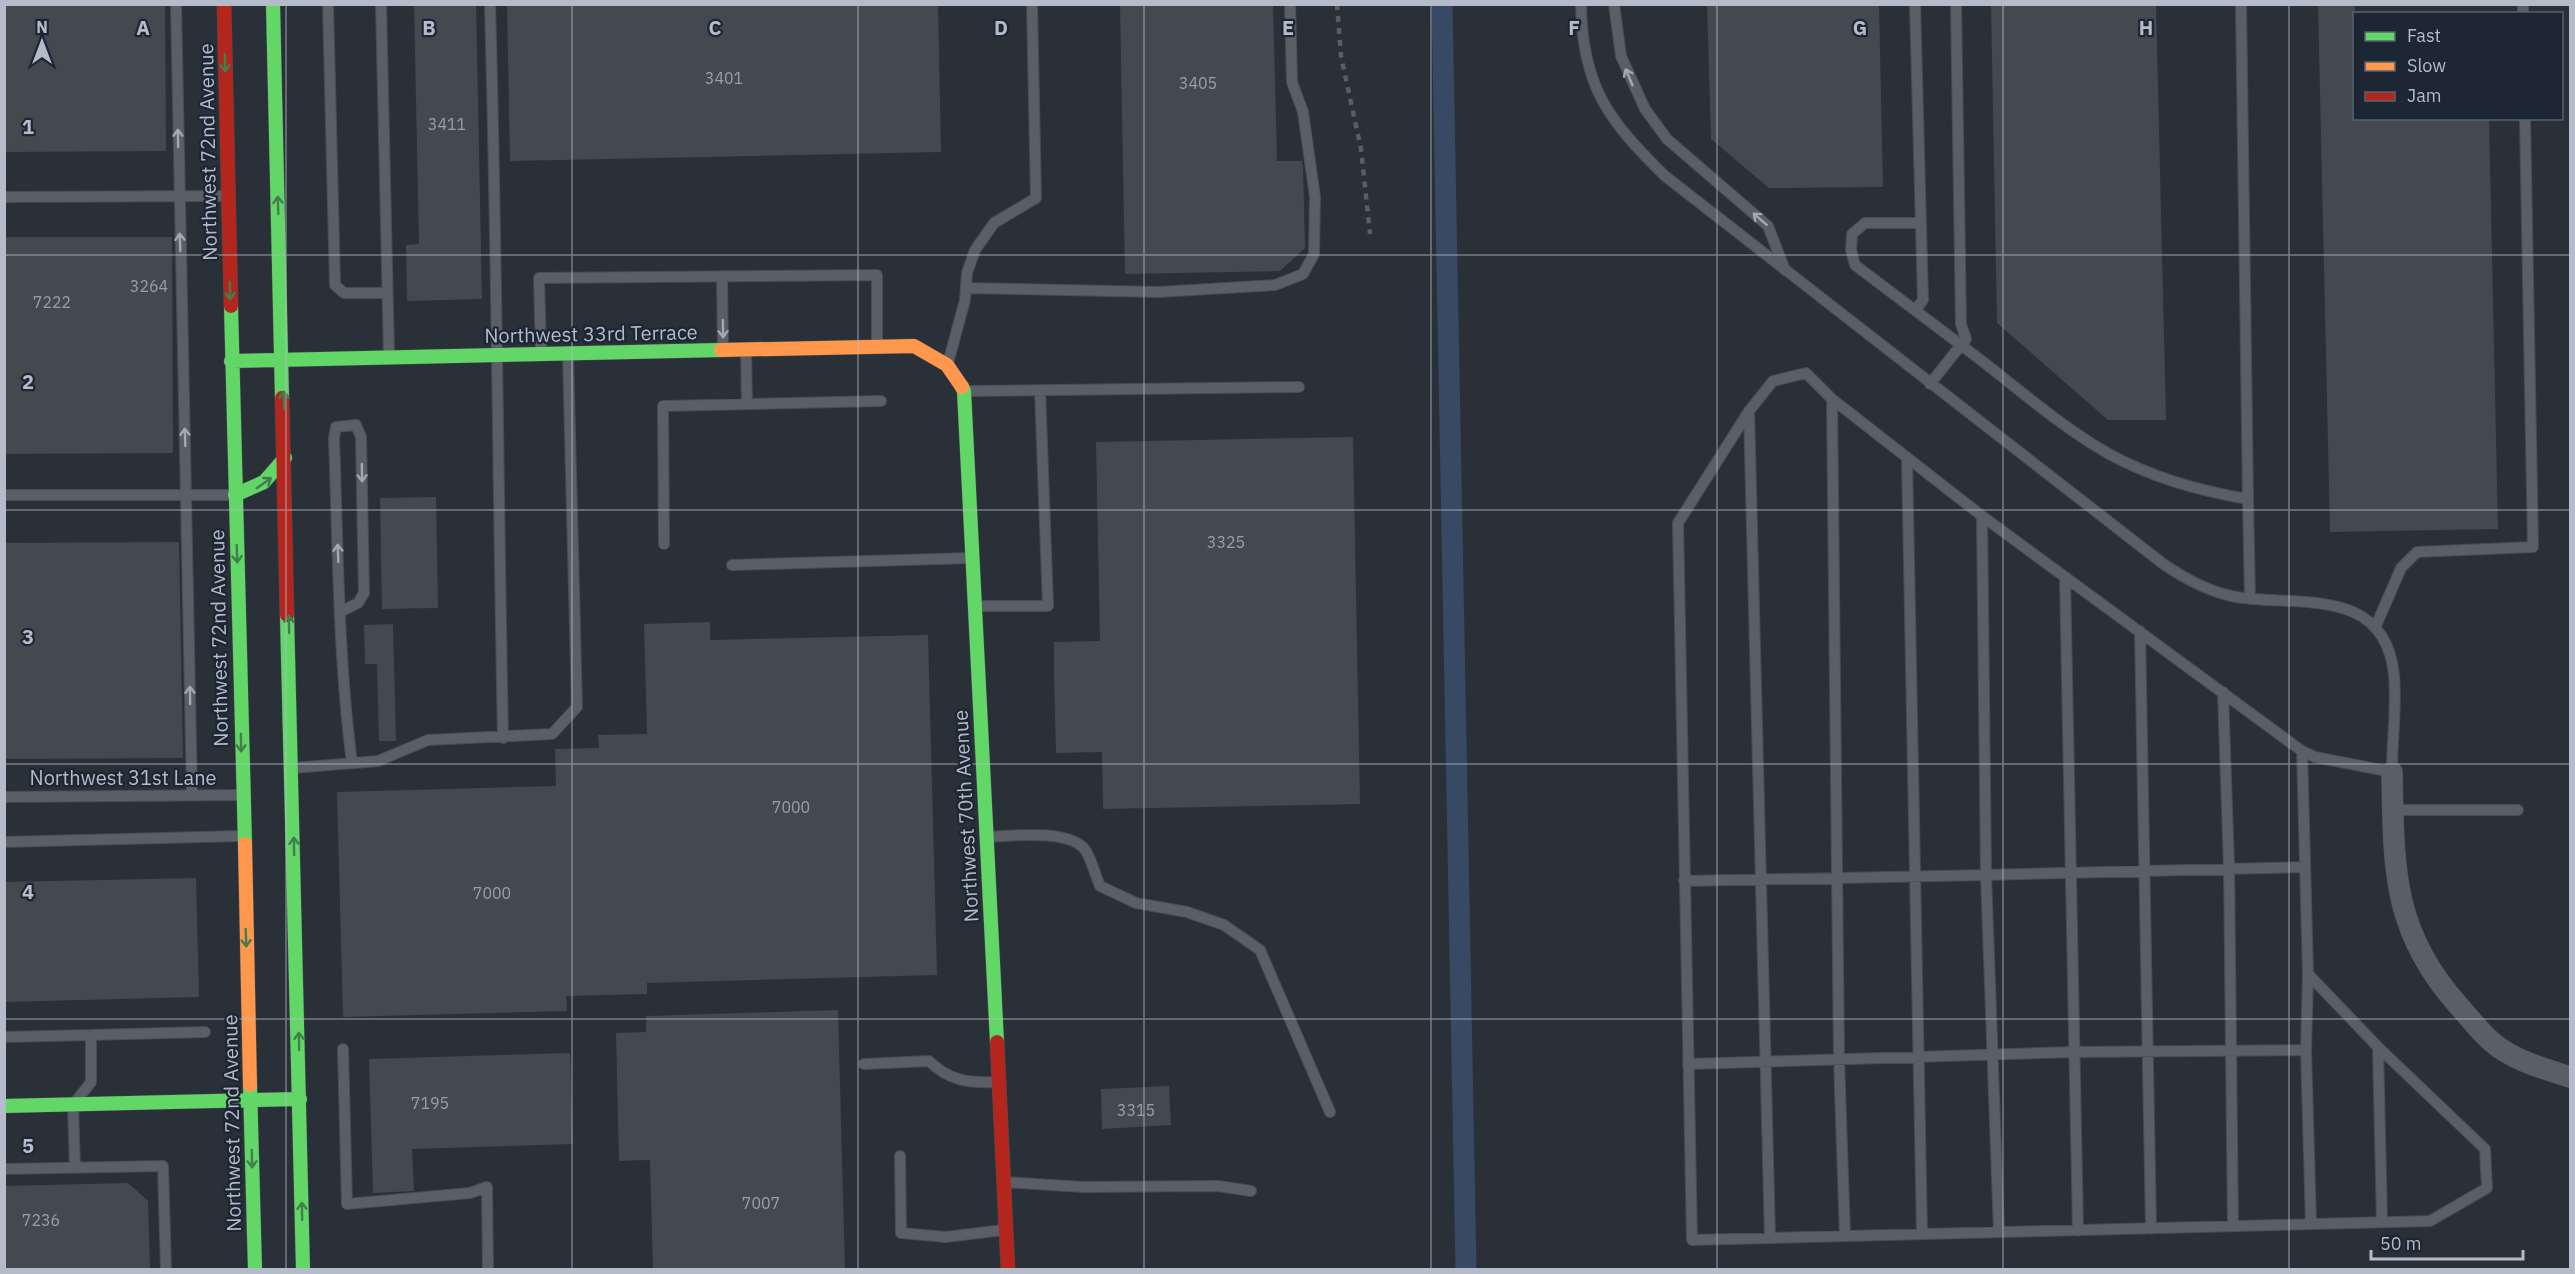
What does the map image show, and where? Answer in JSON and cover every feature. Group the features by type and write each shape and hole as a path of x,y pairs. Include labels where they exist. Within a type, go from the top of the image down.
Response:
{"main road":[{"name":"Northwest 72nd Avenue","path":"224,4 255,1269"},
{"path":"273,4 293,768 303,1269"},
{"name":"Northwest 33rd Terrace","path":"231,362 914,346 947,365"},
{"path":"947,365 964,391"},
{"name":"Northwest 70th Avenue","path":"964,391 1008,1269"},
{"path":"235,495 257,488 272,478 285,458"},
{"path":"4,1106 300,1099"}],"street":[{"path":"2391,772 2395,868 2400,901 2418,948 2438,982 2493,1043 2519,1058 2571,1077"}],"lane":[{"path":"176,4 178,196 192,795"},
{"path":"328,4 335,285 344,293 387,293"},
{"path":"381,4 389,358"},
{"path":"489,4 503,738"},
{"path":"947,365 972,257 985,233 1008,213 1036,198 1032,4"},
{"path":"966,288 1158,292 1275,285 1303,274 1314,254 1316,197 1303,112 1292,82 1290,4"},
{"path":"1581,4 1581,23 1593,83 1610,116 1629,140 1665,176 2176,573 2214,591 2250,599 2320,602 2356,614 2374,627 2389,653 2394,675 2391,772 2302,751 1982,516 1832,399 1806,373 1773,381 1749,411 1678,523 1692,1240 2430,1221 2487,1188 2485,1149 2378,1047 2308,974"},
{"path":"1614,4 1621,56 1645,109 1667,139 1768,226 1786,270"},
{"path":"1915,4 1923,300 1916,309"},
{"path":"1930,384 1966,339 1961,324 1956,4"},
{"path":"2241,4 2250,599"},
{"path":"2374,627 2401,568 2417,552 2533,547 2525,120"},
{"path":"4,197 228,196"},
{"path":"1920,223 1865,224 1858,227 1851,242 1856,265 2056,418 2110,455 2175,483 2248,498"},
{"path":"541,355 539,278 877,275 877,347"},
{"path":"722,277 723,350"},
{"path":"746,350 747,404"},
{"path":"293,768 378,761 428,740 552,734 577,707 568,354"},
{"path":"964,391 1299,387"},
{"path":"975,606 1048,606 1040,390"},
{"path":"1832,399 1839,1059 1845,1236"},
{"path":"664,544 663,406 881,401"},
{"path":"1749,411 1770,1238"},
{"path":"340,612 358,603 364,593 361,437 356,425 336,427 334,438 340,612 345,714 352,763"},
{"path":"1907,458 1922,1234"},
{"path":"4,495 235,495"},
{"path":"1982,516 1986,875 1999,1232"},
{"path":"732,565 972,558"},
{"path":"2065,577 2078,1231"},
{"path":"2139,631 2151,1229"},
{"path":"2223,692 2229,867 2233,1226"},
{"path":"2302,751 2311,1224"},
{"name":"Northwest 31st Lane","path":"4,797 242,795"},
{"path":"2392,810 2518,810"},
{"path":"987,837 1031,834 1071,840 1085,850 1100,886 1136,903 1187,912 1224,925 1260,950 1330,1112"},
{"path":"4,842 244,836"},
{"path":"1684,881 2305,867"},
{"path":"4,1037 205,1032"},
{"path":"75,1168 73,1105 91,1082 91,1035"},
{"path":"2378,1047 2382,1222"},
{"path":"342,1049 347,1204 470,1193 487,1187 488,1269"},
{"path":"1688,1064 2074,1052 2306,1050"},
{"path":"864,1064 929,1061 941,1073 965,1083 999,1082"},
{"path":"900,1156 901,1233 946,1237 1006,1230"},
{"path":"4,1169 163,1166 166,1269"},
{"path":"1004,1182 1072,1187 1218,1186 1251,1191"}],"building":[{"path":"4,4 165,4 166,151 4,152"},
{"path":"414,4 476,4 482,299 407,301 406,245 419,244"},
{"path":"507,4 938,4 941,152 510,161"},
{"path":"1120,4 1273,4 1277,161 1302,161 1303,167 1305,248 1280,271 1125,274"},
{"path":"1707,4 1879,4 1883,187 1769,188 1711,139"},
{"path":"1991,4 2156,4 2166,420 2108,420 1997,323"},
{"path":"2318,4 2355,4 2355,12 2353,12 2353,120 2489,120 2498,529 2330,532"},
{"path":"4,237 172,237 173,453 4,454"},
{"path":"1353,437 1360,804 1103,809 1102,752 1056,753 1054,675 1054,642 1100,641 1096,442"},
{"path":"436,497 438,608 382,609 380,498"},
{"path":"179,542 183,758 4,759 4,543"},
{"path":"710,622 710,640 928,635 937,975 647,983 647,994 566,996 567,1011 343,1017 337,792 556,786 555,749 599,748 598,735 647,734 644,624"},
{"path":"393,624 396,741 379,741 377,664 365,664 364,625"},
{"path":"196,878 199,997 4,1002 4,882"},
{"path":"838,1010 845,1269 653,1269 650,1160 619,1161 616,1033 646,1032 646,1016"},
{"path":"570,1053 573,1144 412,1149 414,1191 373,1193 369,1059"},
{"path":"1169,1086 1171,1125 1102,1129 1101,1089"},
{"path":"128,1183 148,1201 150,1269 4,1269 4,1186"}],"waterway":[{"path":"1442,4 1466,1270"}],"railway":[{"path":"1337,4 1341,56 1361,149 1370,234"}],"traffic: fast":[{"path":"273,4 282,398"},
{"path":"231,306 245,844"},
{"path":"231,361 721,350"},
{"path":"962,387 997,1042"},
{"path":"235,495 264,482 285,458"},
{"path":"287,615 303,1270"},
{"path":"250,1085 255,1270"},
{"path":"4,1106 300,1099"}],"traffic: slow":[{"path":"721,350 914,346 947,365 962,387"},
{"path":"245,844 250,1085"}],"traffic: jam":[{"path":"224,4 231,306"},
{"path":"282,398 287,615"},
{"path":"997,1042 1008,1270"}]}
